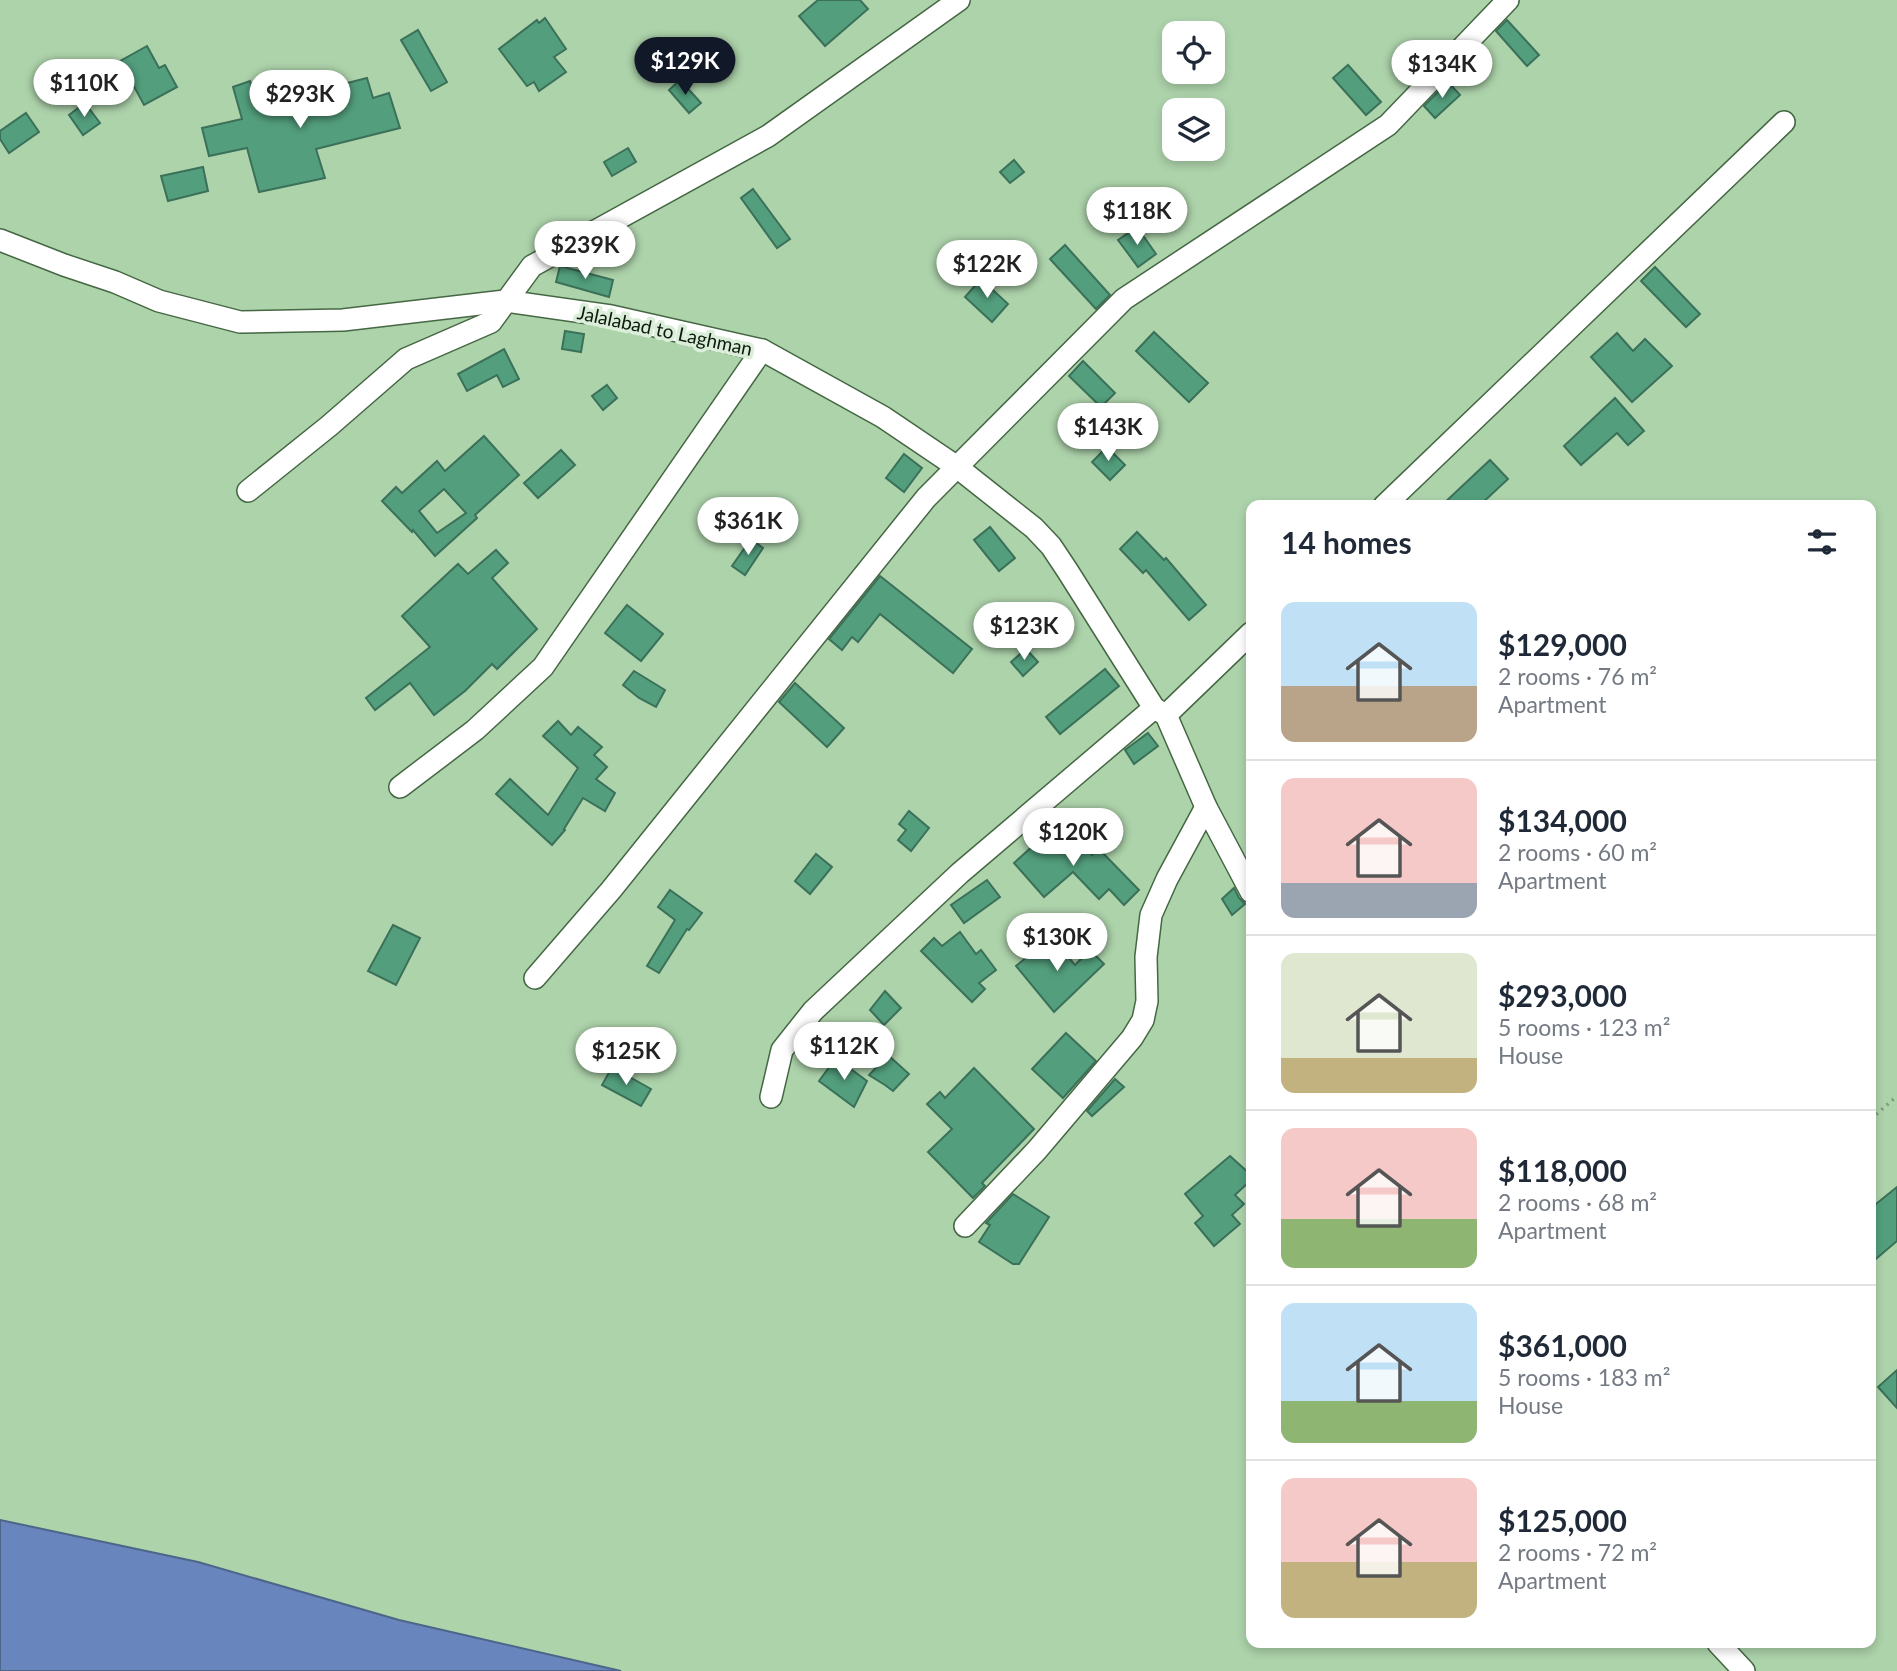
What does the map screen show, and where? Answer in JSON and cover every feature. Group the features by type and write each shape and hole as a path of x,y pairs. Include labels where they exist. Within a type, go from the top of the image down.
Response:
{"street":[{"path":"248,491 406,359 491,323 532,267 768,136 959,0"},
{"path":"536,978 611,890 926,498 1124,299 1388,125 1508,0"},
{"path":"1390,500 1784,122"},
{"name":"Jalalabad to Laghman","path":"0,240 159,301 240,322 343,320 505,301 611,316 762,350 883,417 957,467 1034,528 1051,547 1160,712 1246,883"},
{"path":"400,787 475,730 543,667 762,350"},
{"path":"771,1097 782,1050 813,1011 960,873 1160,712 1246,637"},
{"path":"965,1226 1037,1150 1132,1038 1143,1020 1147,1001 1146,957 1151,915 1206,807"},
{"path":"1723,1648 1744,1671"}],"path":[{"path":"1876,1115 1897,1096"}],"water":[{"path":"0,1520 198,1562 399,1620 621,1671 0,1671"}],"building":[{"path":"818,0 860,0 868,9 825,46 799,16"},
{"path":"545,18 566,49 554,57 566,72 539,91 534,82 527,86 499,49 537,20 539,23"},
{"path":"1507,20 1539,55 1527,66 1496,31"},
{"path":"418,30 447,82 431,91 401,40"},
{"path":"147,46 159,68 165,65 177,87 144,105 130,79 89,102 79,84"},
{"path":"1348,65 1381,102 1366,115 1333,78"},
{"path":"367,78 373,98 389,93 400,128 316,149 325,178 259,192 247,148 209,156 202,128 242,119 233,87 250,81 255,99 267,96 269,107"},
{"path":"680,80 701,103 689,113 669,90"},
{"path":"1448,82 1460,95 1435,118 1424,106"},
{"path":"85,103 100,123 83,135 69,115"},
{"path":"26,113 39,132 9,153 0,139 0,131"},
{"path":"628,148 636,162 612,176 604,162"},
{"path":"1014,160 1024,172 1010,183 1000,172"},
{"path":"203,167 208,191 168,201 161,176"},
{"path":"753,189 790,239 777,248 741,198"},
{"path":"1137,227 1156,254 1138,267 1118,240"},
{"path":"1065,245 1110,295 1096,309 1050,259"},
{"path":"560,266 613,280 609,297 556,282"},
{"path":"1655,267 1700,314 1686,327 1641,281"},
{"path":"981,279 1008,304 992,322 965,297"},
{"path":"565,331 584,334 581,352 562,349"},
{"path":"1154,332 1208,383 1189,402 1136,351"},
{"path":"1617,333 1633,351 1645,339 1672,366 1632,402 1591,357"},
{"path":"504,349 519,379 503,387 497,375 467,391 458,374"},
{"path":"1083,361 1115,393 1101,407 1069,376"},
{"path":"607,385 617,398 603,410 592,396"},
{"path":"1615,398 1644,431 1628,445 1617,433 1581,465 1564,446"},
{"path":"484,436 519,475 435,556 413,530 412,532 382,501 396,487 402,493 437,461 445,471","holes":["444,489 466,513 437,533 419,511"]},
{"path":"1107,447 1125,465 1110,480 1092,462"},
{"path":"561,450 575,465 538,498 524,483"},
{"path":"904,454 922,468 904,492 886,478"},
{"path":"1490,460 1508,479 1485,500 1447,500"},
{"path":"990,527 1015,558 999,571 974,540"},
{"path":"1137,532 1164,560 1166,558 1206,605 1189,620 1146,570 1143,573 1120,549"},
{"path":"751,539 763,548 745,575 732,566"},
{"path":"496,550 508,563 492,578 537,629 497,669 492,664 465,691 434,715 410,683 375,710 366,698 430,647 402,616 458,564 468,574"},
{"path":"880,576 972,649 953,673 880,614 858,642 852,637 842,650 829,639"},
{"path":"627,605 663,634 641,661 605,633"},
{"path":"1026,649 1038,662 1023,676 1011,662"},
{"path":"1105,669 1119,686 1060,734 1046,717"},
{"path":"634,671 665,690 656,707 623,685"},
{"path":"795,683 844,728 827,747 779,702"},
{"path":"558,721 571,735 578,727 602,747 594,755 607,767 596,779 615,793 605,811 583,798 565,830 552,845 496,794 510,779 548,815 578,768 543,736"},
{"path":"1148,733 1158,746 1134,764 1125,750"},
{"path":"909,811 929,828 911,851 898,840 906,830 899,824"},
{"path":"1054,827 1069,844 1076,838 1092,855 1098,848 1139,890 1124,905 1109,889 1099,899 1073,872 1044,897 1014,863"},
{"path":"816,854 832,867 810,894 795,881"},
{"path":"987,880 1000,897 964,923 951,905"},
{"path":"1234,888 1245,904 1232,915 1222,899"},
{"path":"670,890 702,913 689,930 687,929 659,973 647,966 675,920 658,907"},
{"path":"393,925 420,938 396,985 368,971"},
{"path":"960,932 976,954 981,950 996,970 979,983 985,989 972,1002 921,951 934,938 942,946"},
{"path":"1051,937 1075,965 1090,950 1104,964 1054,1012 1016,966"},
{"path":"885,991 901,1008 884,1025 870,1010"},
{"path":"1066,1033 1096,1061 1063,1098 1032,1069"},
{"path":"888,1055 909,1074 893,1091 869,1075"},
{"path":"836,1058 867,1081 854,1107 819,1081"},
{"path":"612,1067 651,1089 641,1106 602,1085"},
{"path":"974,1068 1034,1129 982,1183 985,1186 973,1198 928,1152 952,1129 927,1104 940,1092 945,1098"},
{"path":"1115,1079 1124,1087 1092,1116 1087,1111"},
{"path":"1230,1156 1246,1170 1246,1185 1235,1195 1244,1204 1232,1215 1240,1224 1214,1246 1195,1223 1203,1216 1185,1194"},
{"path":"1897,1187 1897,1241 1876,1259 1876,1204"},
{"path":"1013,1194 1049,1217 1019,1264 1013,1264 979,1242 990,1225 986,1223"},
{"path":"1897,1370 1897,1408 1878,1387"}]}
